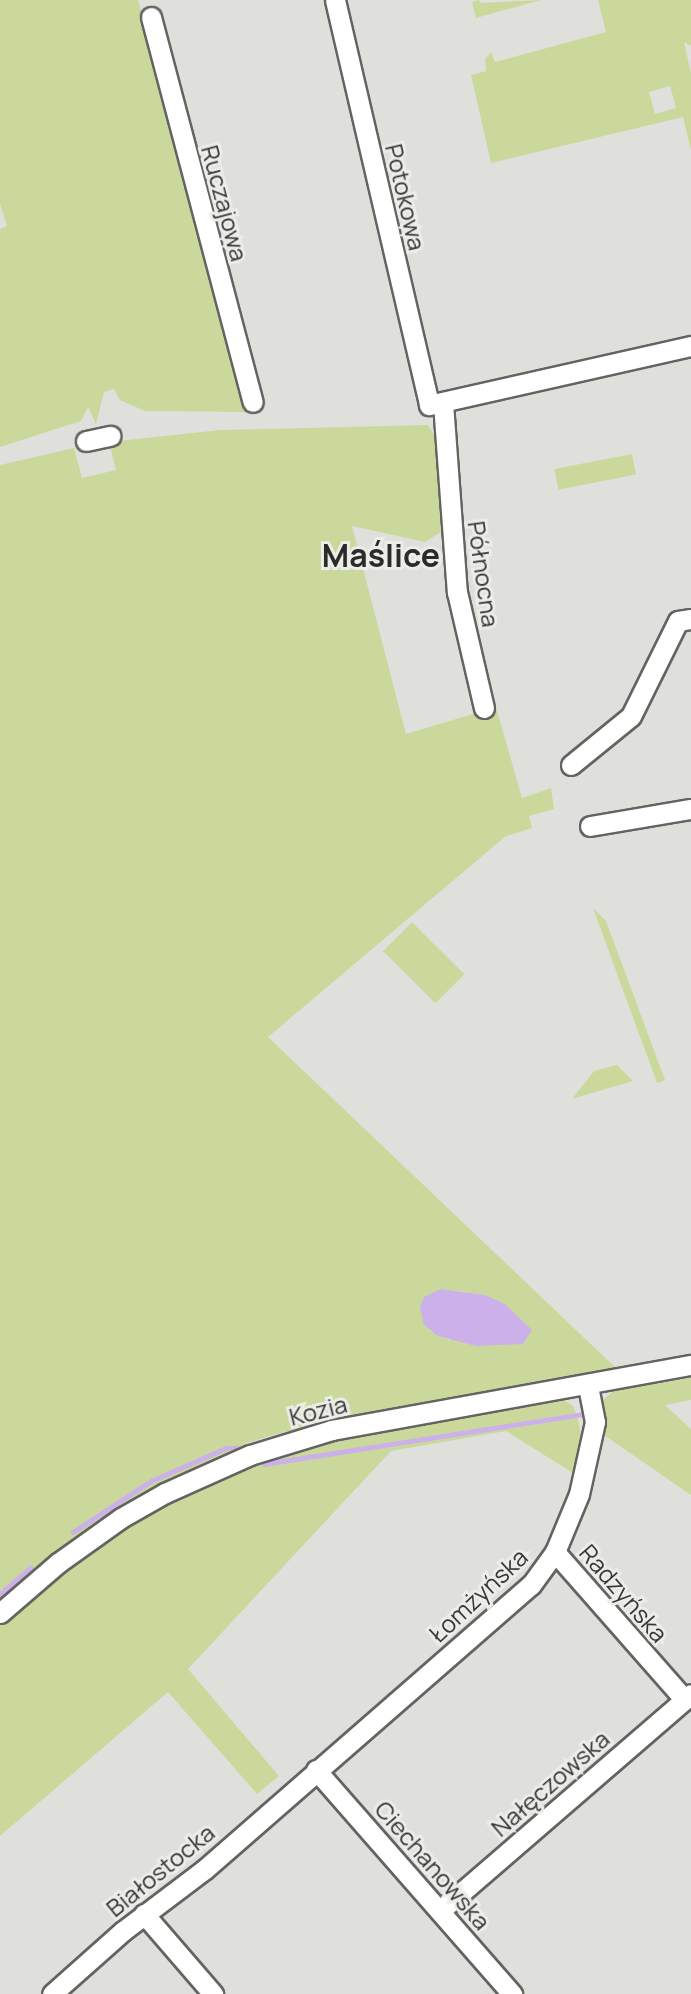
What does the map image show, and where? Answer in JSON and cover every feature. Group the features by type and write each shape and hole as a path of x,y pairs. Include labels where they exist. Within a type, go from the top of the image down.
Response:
{"street":[{"name":"Potokowa","path":"335,0 436,404"},
{"name":"Ruczajowa","path":"151,17 253,402"},
{"path":"436,404 691,346"},
{"name":"Północna","path":"436,404 457,592 484,708"},
{"path":"86,441 110,436"},
{"path":"571,765 631,716 678,621 691,619"},
{"path":"590,826 691,809"},
{"name":"Kozia","path":"0,1613 66,1556 121,1518 230,1462 331,1430 691,1365"},
{"name":"Łomżyńska","path":"299,1785 519,1596 555,1552 579,1494 594,1432 588,1385"},
{"name":"Radzyńska","path":"555,1552 688,1696"},
{"name":"Nałęczowska","path":"441,1910 688,1696"},
{"name":"Ciechanowska","path":"316,1770 512,1994"},
{"name":"Białostocka","path":"52,1994 144,1914 205,1869 299,1785"},
{"path":"144,1914 213,1994"}],"green space":[{"path":"0,0 138,0 246,412 145,411 120,400 114,389 104,392 96,424 88,407 81,421 0,447 0,229 7,226 0,204"},
{"path":"479,0 480,3 541,0 476,18 472,2"},
{"path":"598,0 691,0 691,46 684,42 691,73 691,150 683,117 491,163 471,75 486,71 485,59 491,52 495,62 606,32","holes":["670,86 676,108 655,114 649,92"]},
{"path":"428,425 435,436 441,532 425,542 352,526 406,734 496,707 522,798 551,788 554,809 529,816 532,828 506,836 268,1037 617,1369 284,1432 243,1444 244,1448 154,1487 73,1538 0,1600 0,465 74,448 82,478 116,470 109,442 220,430","holes":["441,1289 485,1295 449,1340 429,1330"]},
{"path":"632,454 636,475 558,490 554,469"},
{"path":"593,908 606,921 665,1080 657,1083"},
{"path":"412,922 464,974 435,1003 383,951"},
{"path":"617,1065 633,1081 572,1099 594,1071"},
{"path":"691,1378 691,1400 665,1405 691,1429 691,1495 604,1435 602,1401 613,1391"},
{"path":"559,1397 573,1406 578,1419 581,1436 573,1473 506,1431 391,1451 188,1669 279,1776 257,1794 168,1692 0,1836 0,1623 50,1579 136,1520 248,1463 324,1441"}],"shaded area":[{"path":"441,1289 485,1295 505,1304 532,1330 523,1344 476,1346 438,1336 424,1325 420,1307 424,1297"}],"waterway":[{"path":"264,1464 585,1414"},
{"path":"73,1532 151,1481 226,1448 238,1448"},
{"path":"0,1594 30,1568"}],"district":[{"name":"Maślice","path":"381,555"}]}
